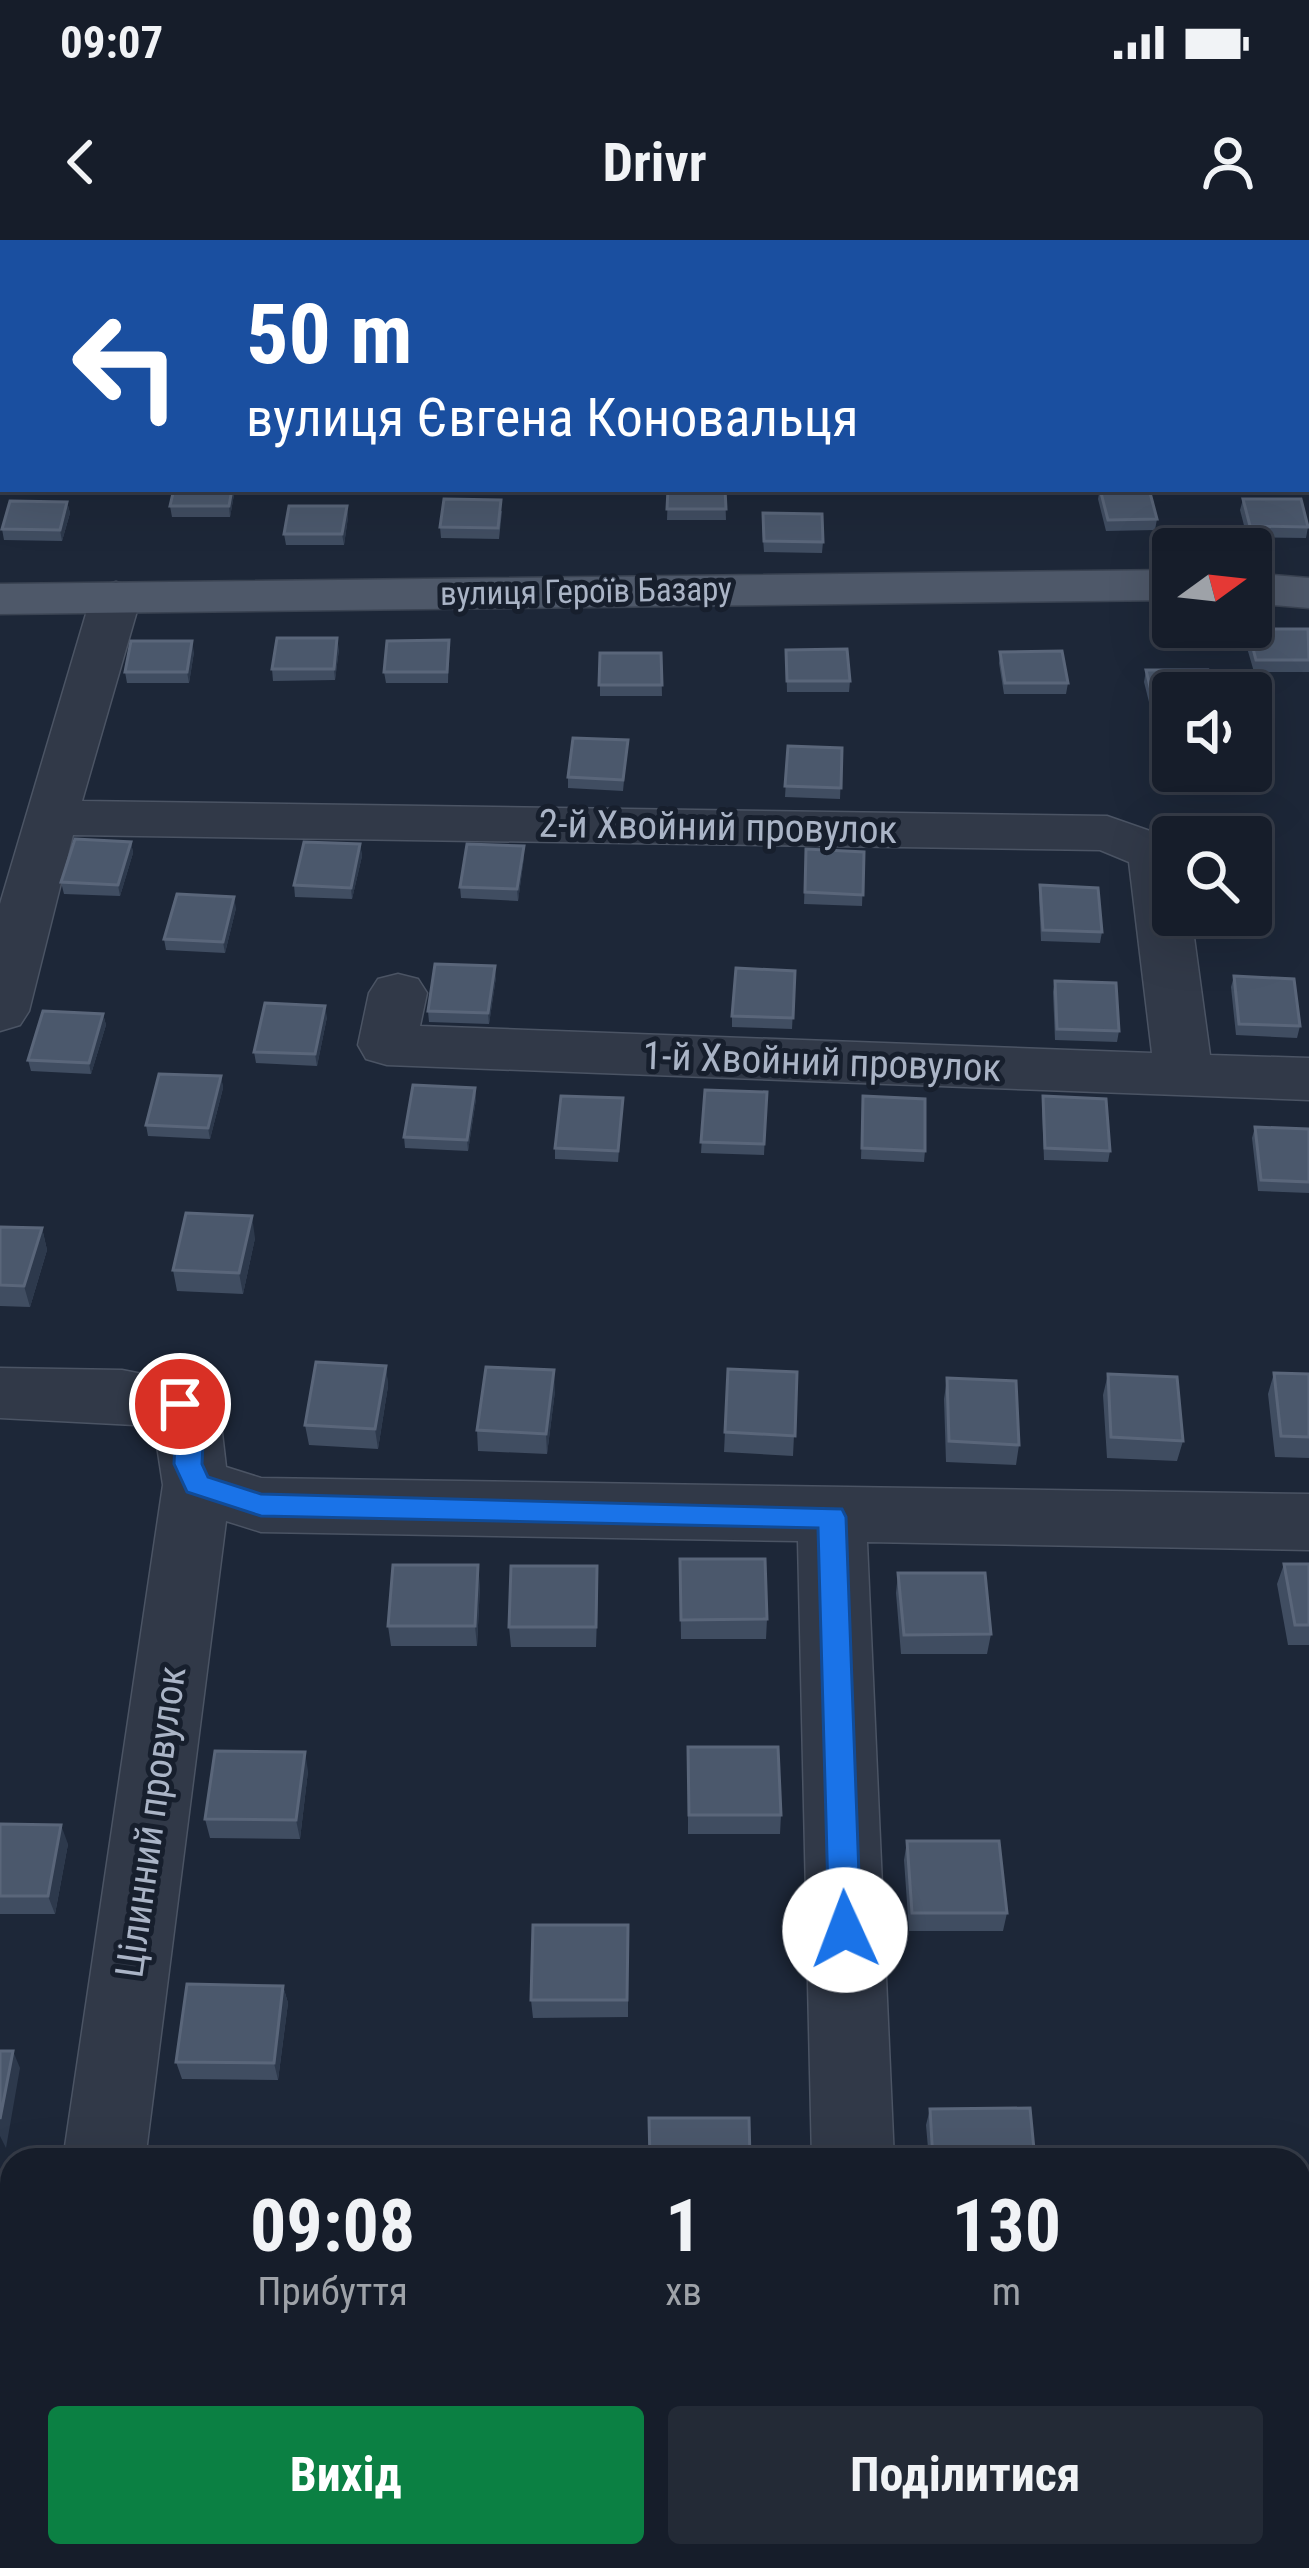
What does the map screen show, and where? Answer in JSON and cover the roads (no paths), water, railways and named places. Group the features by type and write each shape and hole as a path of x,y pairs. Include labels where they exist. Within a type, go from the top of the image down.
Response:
{"main road":[{"name":"вулиця Героїв Базару","path":"0,598 1152,585"},
{"path":"1272,590 1309,593"}],"street":[{"path":"0,1011 50,818 116,597"},
{"name":"2-й Хвойний провулок","path":"50,818 1107,833 1155,852 1184,1077"},
{"name":"1-й Хвойний провулок","path":"398,993 387,1045 1309,1079"},
{"name":"Цілинний провулок","path":"0,1393 122,1396 180,1404 190,1423 188,1464 197,1484 106,2148"},
{"path":"197,1484 261,1505 1309,1522"},
{"path":"832,1517 853,2148"}]}
